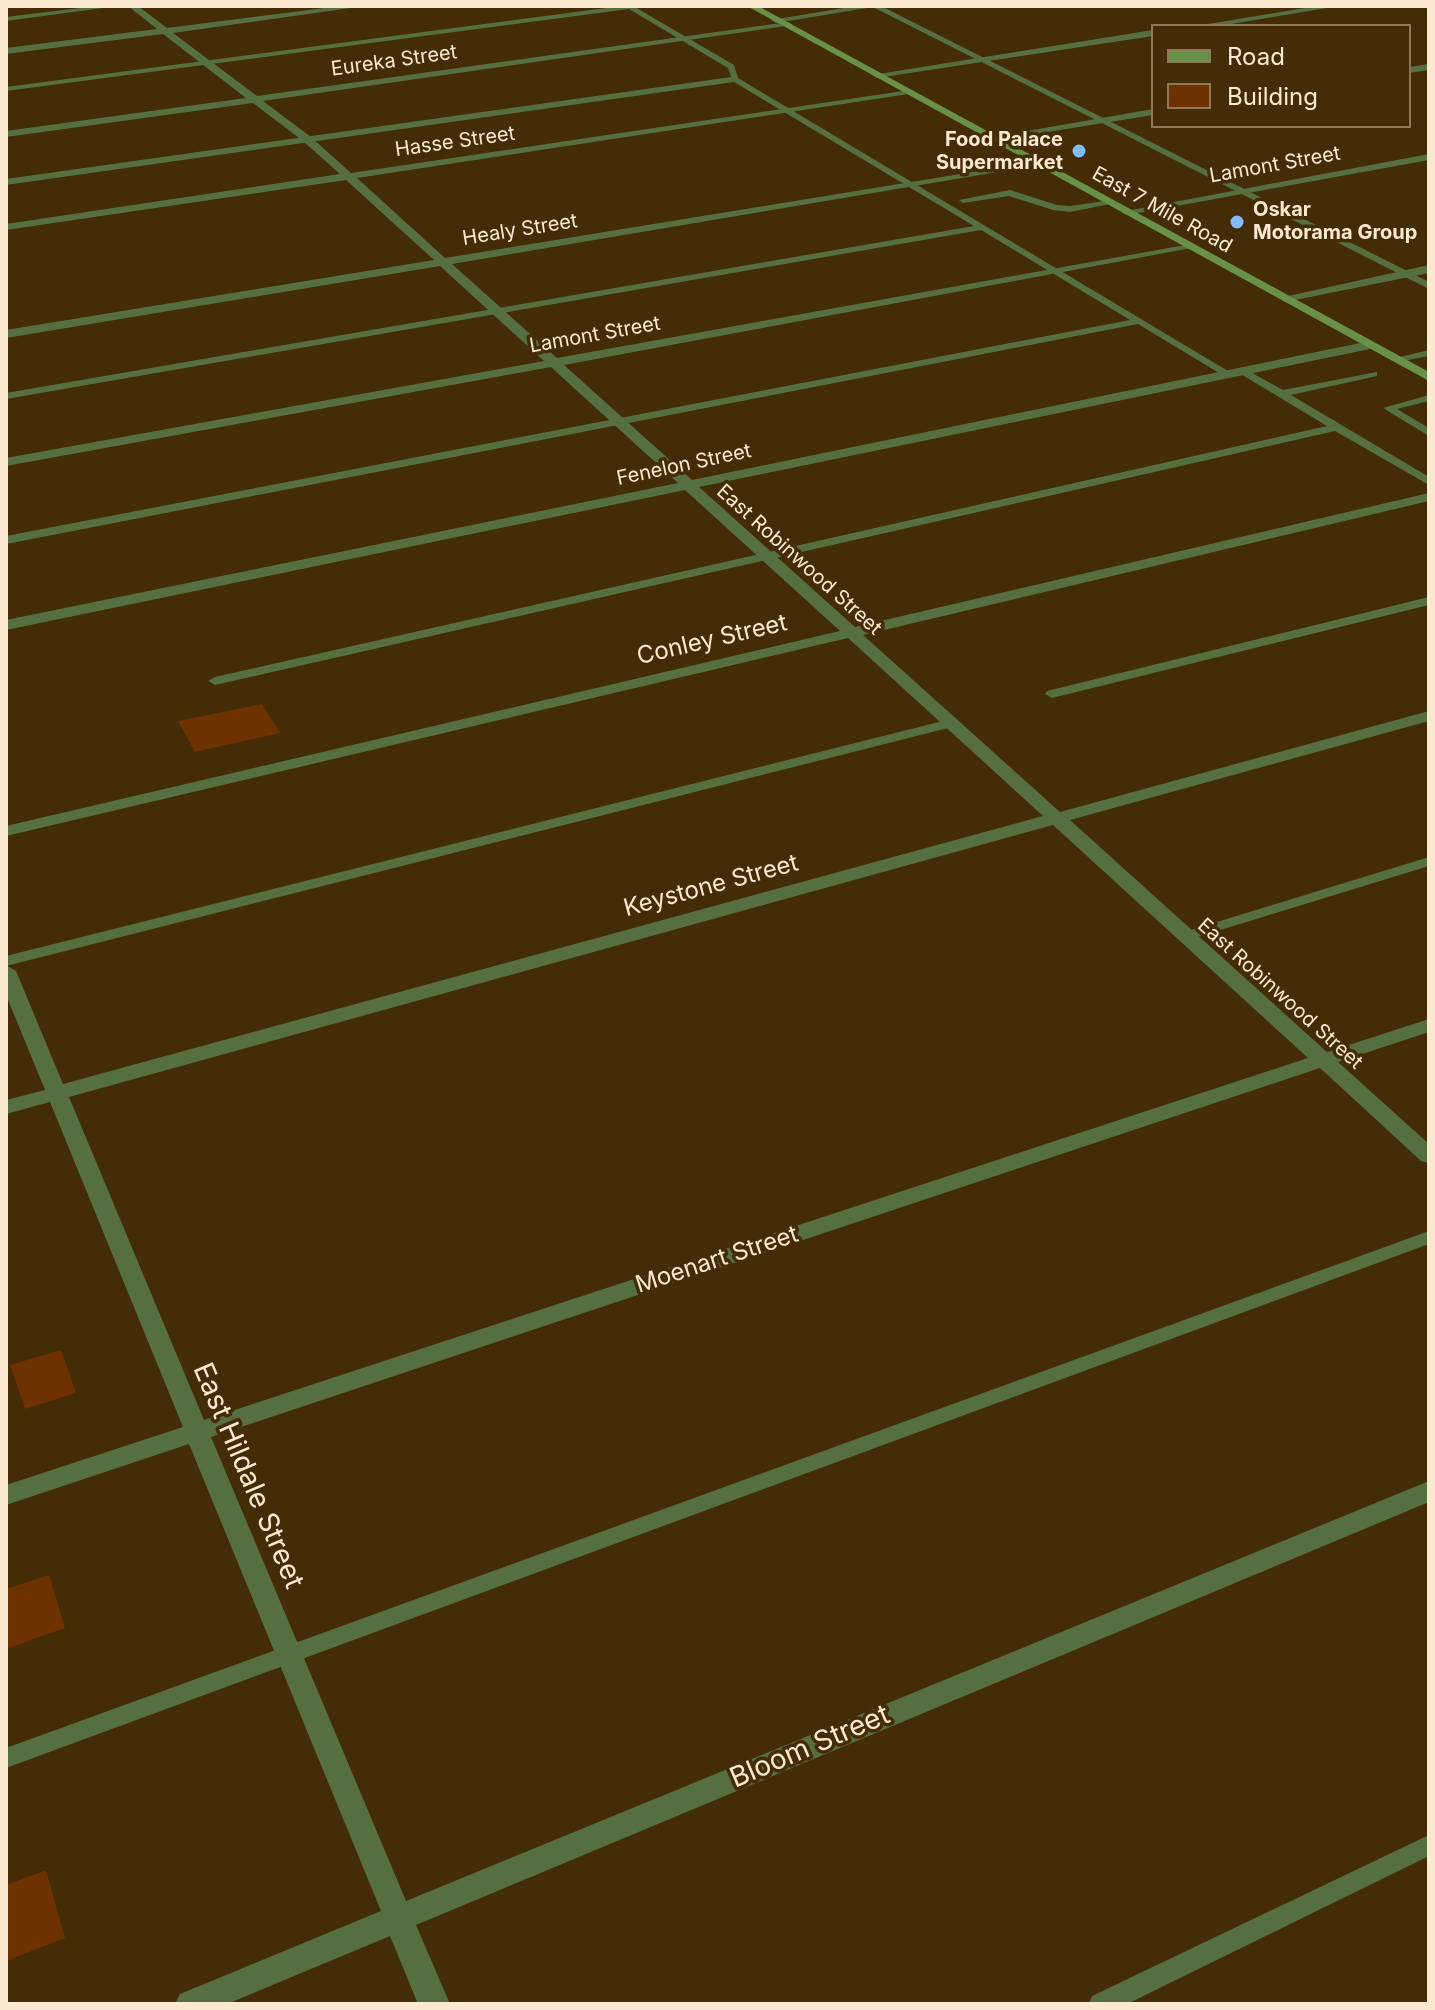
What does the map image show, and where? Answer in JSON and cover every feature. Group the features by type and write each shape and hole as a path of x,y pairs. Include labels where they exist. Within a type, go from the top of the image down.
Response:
{"street":[{"name":"East Robinwood Street","path":"132,6 307,139 1429,1156"},
{"path":"6,51 361,6"},
{"name":"East 7 Mile Road","path":"751,6 1429,377"},
{"name":"Eureka Street","path":"6,134 685,39 875,6"},
{"path":"1214,24 1335,6"},
{"path":"877,75 1151,33"},
{"name":"Hasse Street","path":"6,227 910,93"},
{"path":"992,138 1151,112"},
{"name":"Lamont Street","path":"1127,212 1429,157"},
{"name":"Healy Street","path":"6,334 1040,164"},
{"name":"Lamont Street","path":"6,462 1191,247"},
{"path":"1285,298 1429,269"},
{"name":"Fenelon Street","path":"6,625 1370,345"},
{"name":"Conley Street","path":"6,831 1429,497"},
{"name":"Keystone Street","path":"6,1107 1429,716"},
{"name":"East Hildale Street","path":"6,971 434,2004"},
{"name":"Moenart Street","path":"6,1495 1429,1025"},
{"name":"Bloom Street","path":"191,2004 1429,1491"}],"lane":[{"path":"6,19 114,6"},
{"path":"6,89 629,6 731,67 735,79"},
{"path":"875,6 1429,286"},
{"path":"6,182 735,79 1140,321 1281,394 1429,482"},
{"path":"963,200 1010,193 1056,208 1111,203"},
{"path":"6,396 984,227"},
{"path":"6,540 1140,321"},
{"path":"1397,359 1429,353"},
{"path":"1281,394 1373,374"},
{"path":"1429,398 1388,408 1429,433"},
{"path":"215,681 1337,427"},
{"path":"1052,694 1429,601"},
{"path":"6,961 951,723"},
{"path":"1186,936 1429,861"},
{"path":"6,1758 1429,1237"},
{"path":"1101,2004 1429,1845"}],"building":[{"path":"262,704 280,733 195,752 178,721"},
{"path":"61,1350 76,1393 25,1409 10,1365"},
{"path":"49,1575 65,1628 6,1649 6,1589"},
{"path":"46,1870 65,1938 6,1961 6,1885"}],"place":[{"name":"Food Palace Supermarket","path":"1079,151"},
{"name":"Oskar Motorama Group","path":"1237,222"}]}
